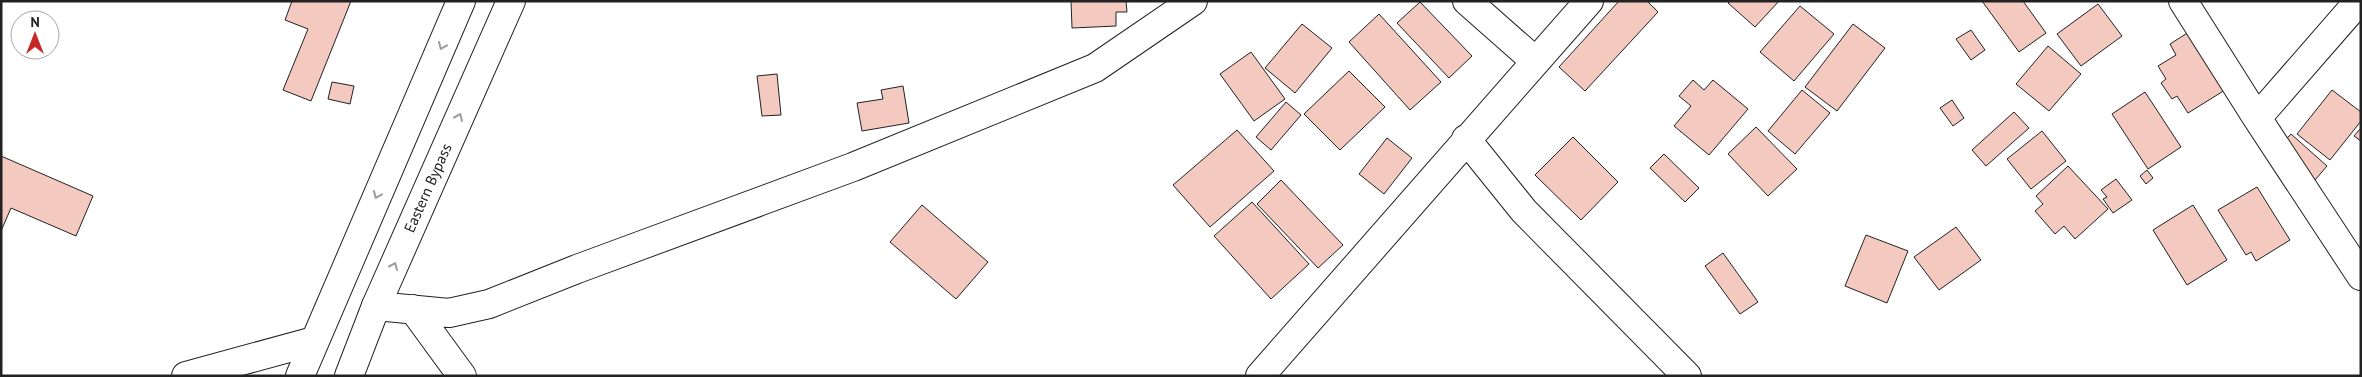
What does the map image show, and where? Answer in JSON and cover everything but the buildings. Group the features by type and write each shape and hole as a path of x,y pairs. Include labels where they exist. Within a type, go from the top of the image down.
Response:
{"main road":[{"path":"300,376 461,1"},
{"name":"Eastern Bypass","path":"349,376 376,306 511,1"},
{"path":"376,306 449,313 489,304 577,269 853,167 1095,68 1193,1"},
{"path":"1467,1 1535,60"},
{"path":"1260,376 1535,60 1589,1"},
{"path":"2184,1 2257,118 2361,276"},
{"path":"2257,118 2359,1"},
{"path":"1466,139 1524,211 1686,376"},
{"path":"413,309 462,376"},
{"path":"186,376 314,341"}]}
